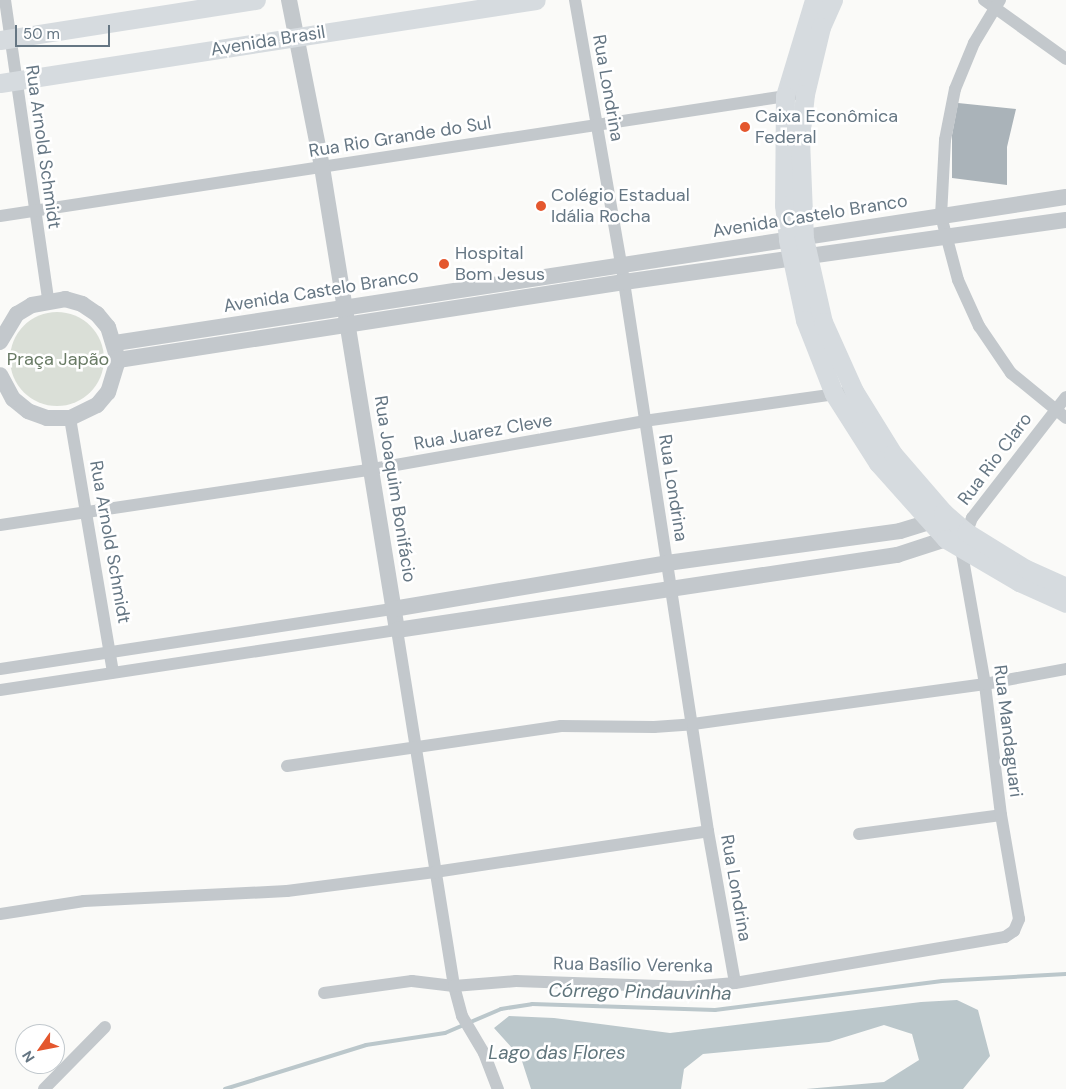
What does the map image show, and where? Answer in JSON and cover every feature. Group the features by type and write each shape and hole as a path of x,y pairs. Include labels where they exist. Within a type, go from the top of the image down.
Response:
{"main road":[{"path":"5,40 256,0"},
{"name":"Avenida Brasil","path":"8,81 536,0"},
{"path":"814,0 785,96 782,152 799,258 805,320 834,394 878,463 936,517 1019,582 1066,603"},
{"path":"796,239 800,139 805,94 821,27 833,0"},
{"path":"799,258 823,322 854,391 893,454 936,517"},
{"path":"958,536 1066,587"}],"street":[{"name":"Rua Arnold Schmidt","path":"4,0 8,81 35,211 48,300"},
{"name":"Rua Joaquim Bonifácio","path":"289,0 322,167 347,326 373,469 393,609 454,986 462,1016 484,1053 498,1089"},
{"name":"Rua Londrina","path":"574,0 622,274 644,421 672,586 708,831 735,983"},
{"path":"1066,58 993,2 955,89 945,140 941,216 958,280 979,326 1011,373 1066,418"},
{"name":"Rua Rio Grande do Sul","path":"0,216 805,94"},
{"name":"Avenida Castelo Branco","path":"118,360 347,326 796,239 1066,197"},
{"name":"Avenida Castelo Branco","path":"115,343 345,308 622,274 799,258 946,235 1066,220"},
{"path":"0,342 18,314 32,304 48,300 82,304 97,314 108,327 115,343 118,360 108,392 97,405 70,418 47,418 28,412 12,399 1,380"},
{"name":"Rua Juarez Cleve","path":"0,525 88,510 373,469 644,421 854,391"},
{"name":"Rua Rio Claro","path":"958,536 1066,396"},
{"name":"Rua Arnold Schmidt","path":"70,418 88,510 113,672"},
{"path":"0,669 393,609 667,563 900,531 936,517"},
{"path":"0,690 672,586 897,555 958,536"},
{"name":"Rua Mandaguari","path":"958,536 985,684 1001,815 1019,919"},
{"path":"287,766 416,749 561,726 693,724 985,684 1066,669"},
{"path":"859,834 1001,815"},
{"path":"0,914 84,901 287,891 435,872 708,831"},
{"name":"Rua Basílio Verenka","path":"324,993 412,981 454,986 516,981 688,987 735,983 1005,937 1014,931 1019,919"},
{"path":"44,1089 104,1027"}],"green space":[{"name":"Praça Japão","path":"57,312 75,315 91,325 101,341 104,359 101,377 91,393 75,403 57,406 39,403 23,393 13,377 10,359 13,341 23,325 39,315"}],"water":[{"name":"Lago das Flores","path":"957,1000 978,1010 990,1056 963,1089 806,1089 884,1082 919,1060 912,1034 884,1025 829,1042 703,1054 684,1069 681,1089 531,1089 521,1058 494,1028 509,1016 554,1018 670,1033 921,1002"}],"building":[{"path":"958,103 1016,109 1007,147 1007,185 952,178 952,135"}],"waterway":[{"name":"Córrego Pindauvinha","path":"225,1089 366,1045 445,1033 501,1009 532,1004 715,1010 942,981 1066,974"}],"place":[{"name":"Caixa Econômica Federal","path":"745,127"},
{"name":"Colégio Estadual Idália Rocha","path":"541,206"},
{"name":"Hospital Bom Jesus","path":"444,264"}]}
